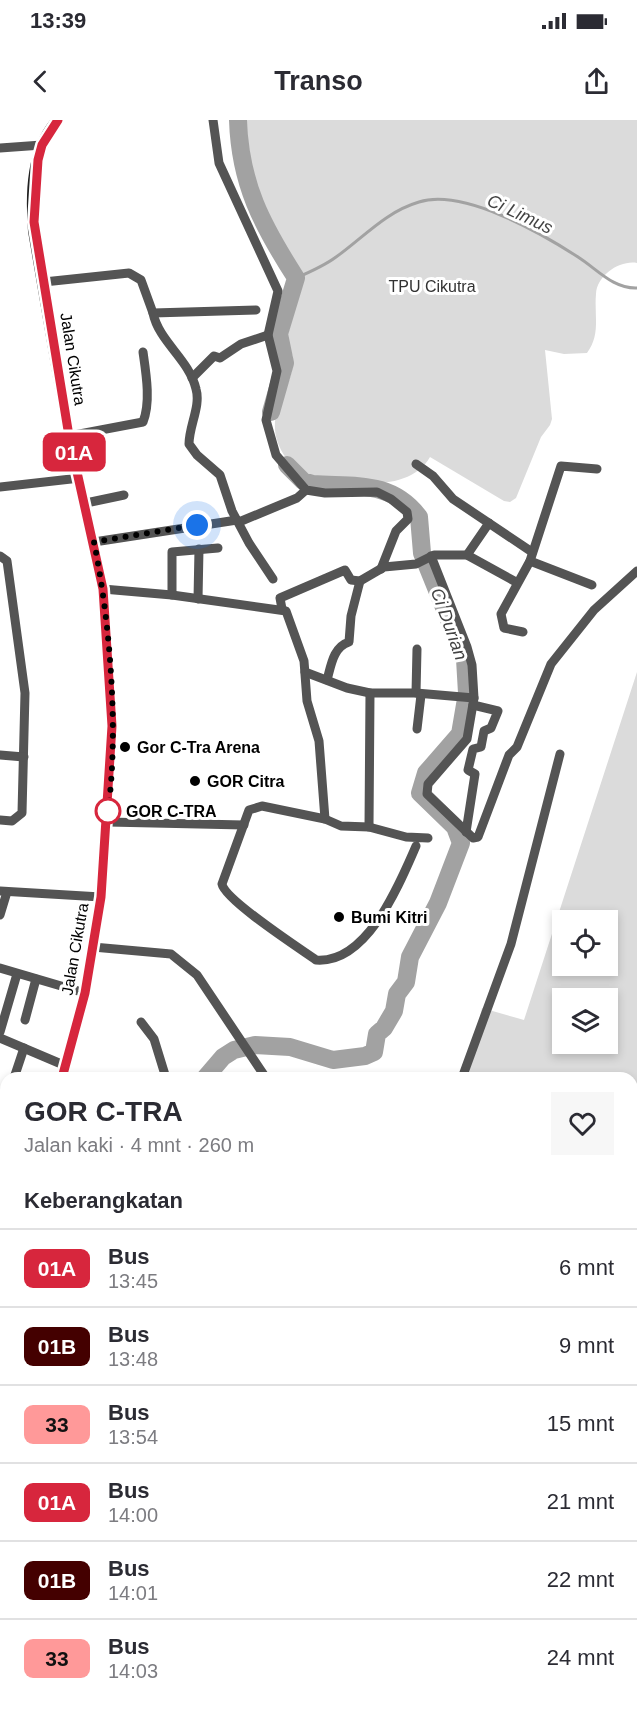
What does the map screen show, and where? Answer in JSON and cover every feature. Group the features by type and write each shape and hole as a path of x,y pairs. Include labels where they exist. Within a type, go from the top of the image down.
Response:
{"main road":[{"name":"Jalan Cikutra","path":"58,120 42,145 35,175 33,213 69,436 86,503 103,589 112,726 108,822 101,897 85,993 64,1072"}],"street":[{"path":"213,120 219,163 278,291 268,335 277,371 266,412 266,426 276,455 306,490 325,493 377,492 407,512 408,519 396,531 381,569"},
{"path":"0,148 42,145"},
{"path":"44,282 129,273 141,280 156,326 181,358 192,378 197,394 189,444 197,455 220,475 238,521 273,579"},
{"path":"153,313 256,310"},
{"path":"192,378 214,357 220,358 242,344 268,335"},
{"path":"69,436 143,422 145,398 148,391 143,352"},
{"path":"416,464 433,476 453,499 489,523 531,556 592,585"},
{"path":"524,632 504,628 501,624 501,614 531,556 561,466 597,469"},
{"path":"0,487 80,477"},
{"path":"94,542 238,521 297,498 306,490"},
{"path":"86,503 124,495"},
{"path":"467,555 489,523"},
{"path":"172,595 172,552 218,548"},
{"path":"198,599 199,549"},
{"path":"282,609 280,598 345,570 351,580 360,581 381,569 424,560 467,555 516,582"},
{"path":"0,820 12,821 22,813 25,693 3,559"},
{"path":"424,560 467,647 472,665 472,700 467,739 428,784 427,794 473,838 478,837 509,755 517,747 551,664 594,610 637,572"},
{"path":"327,680 334,654 342,644 349,642 351,616 360,581"},
{"path":"103,589 282,609 290,614 305,672 307,701 322,761 325,819"},
{"path":"417,649 417,729"},
{"path":"305,672 370,693 458,697 498,711 491,728 484,730 481,747 474,749 468,770 475,774 466,832"},
{"path":"369,827 370,693"},
{"path":"464,1072 511,944 560,754"},
{"path":"0,755 24,757"},
{"path":"416,846 400,883 369,932 334,958 316,960 237,903 223,889 222,884 249,810 262,806 325,819 341,826 369,827 406,837 428,838"},
{"path":"108,822 244,825"},
{"path":"0,915 3,891 101,897"},
{"path":"93,947 171,954 196,975 235,1029 262,1072"},
{"path":"0,968 85,993"},
{"path":"0,1032 17,974"},
{"path":"25,1020 36,979"},
{"path":"141,1022 154,1039 164,1072"},
{"path":"0,1038 24,1048 59,1072"},
{"path":"16,1072 24,1048"}],"green space":[{"name":"TPU Cikutra","path":"247,120 637,120 637,263 617,266 600,281 596,294 594,339 587,353 564,354 545,350 552,419 541,437 516,498 510,502 504,501 430,457 420,469 407,477 374,484 305,478 288,461 278,443 275,430 276,417 292,371 292,353 286,341 303,280 263,204 251,163"},
{"path":"637,672 637,1072 467,1072 482,1008 524,1020 552,934 552,976 618,976 618,910 560,910"}],"waterway":[{"name":"Ci Durian","path":"238,120 243,164 248,184 263,222 296,278 279,334 285,363 271,412"},
{"name":"Ci Limus","path":"296,278 331,260 395,212 419,202 437,199 457,201 501,215 544,236 613,282 637,288"},
{"name":"Ci Durian","path":"210,1072 223,1057 234,1050 255,1045 290,1047 333,1060 365,1056 374,1052 377,1034 384,1028 394,1011 397,994 406,982 410,957 438,903 461,843 455,827 420,793 426,773 460,734 467,693 465,659 422,553 419,517 408,505 384,491 357,486 313,484 303,481 287,465"}],"bus line":[{"name":"01A","path":"58,120 42,145 38,160 35,175 34,231 69,436 86,503 103,589 112,726 107,832 101,897 85,993 64,1072"}],"place":[{"name":"Gor C-Tra Arena","path":"125,747"},
{"name":"GOR Citra","path":"195,781"},
{"name":"GOR C-TRA","path":"108,811"},
{"name":"Bumi Kitri","path":"339,917"}],"route":[{"path":"108,811 112,726 103,589 94,542 197,525"}]}
